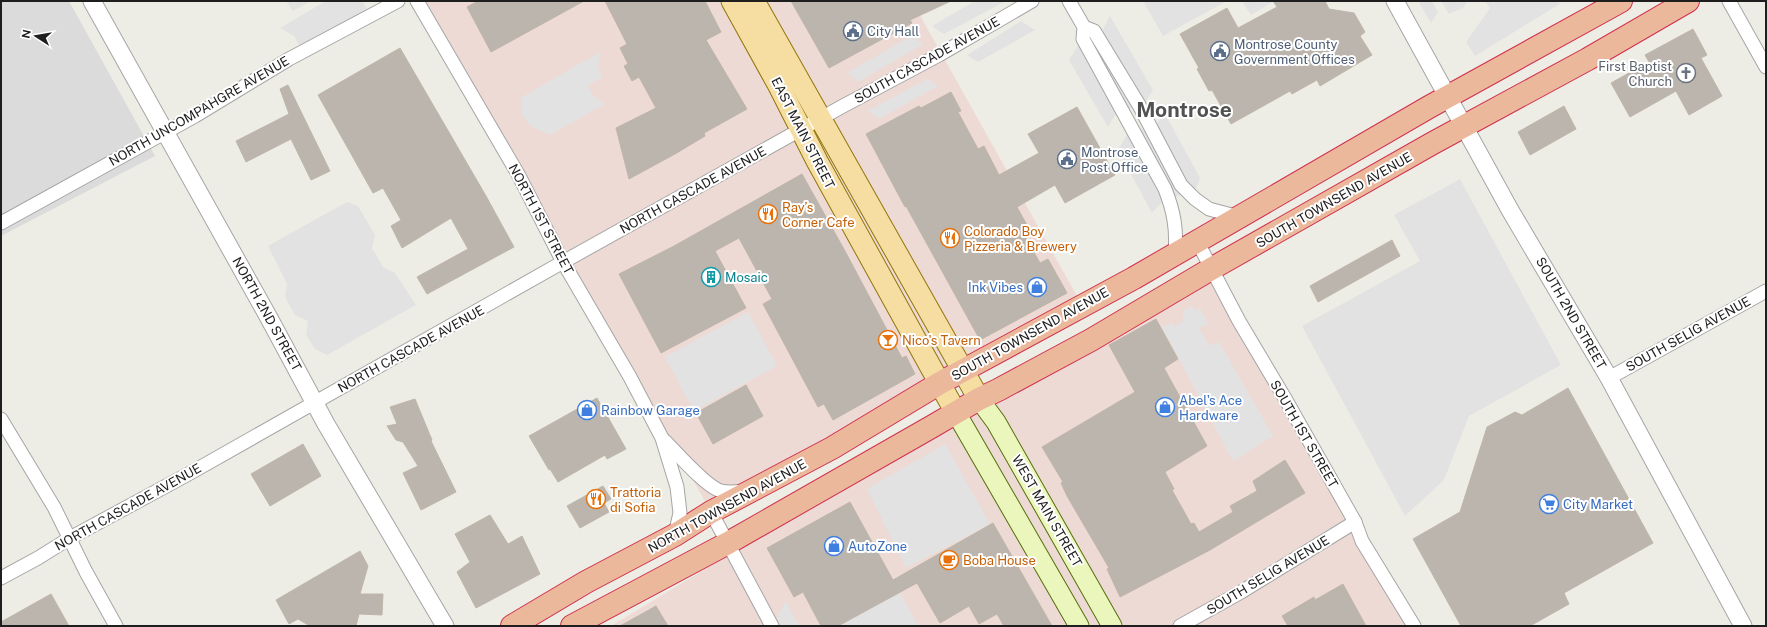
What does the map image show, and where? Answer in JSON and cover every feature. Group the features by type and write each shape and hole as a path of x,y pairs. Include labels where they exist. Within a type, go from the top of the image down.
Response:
{"highway":[{"name":"SOUTH TOWNSEND AVENUE","path":"940,383 1134,278 1428,107 1621,1"},
{"name":"SOUTH TOWNSEND AVENUE","path":"979,399 1092,340 1212,270 1464,127 1588,59 1688,1"},
{"name":"NORTH TOWNSEND AVENUE","path":"512,626 586,582 675,535 712,512 832,448 940,383"},
{"path":"572,626 728,543 933,426 955,411 979,399"}],"main road":[{"name":"EAST MAIN STREET","path":"732,1 779,86 817,161 955,411"},
{"name":"EAST MAIN STREET","path":"754,1 962,372 979,399"},
{"name":"WEST MAIN STREET","path":"979,399 996,422 1112,626"},
{"path":"955,411 1079,626"}],"street":[{"name":"NORTH 2ND STREET","path":"92,1 315,402 445,626"},
{"name":"NORTH UNCOMPAHGRE AVENUE","path":"1,223 195,116 289,59 398,1"},
{"name":"NORTH 1ST STREET","path":"417,1 518,174 563,262 630,377 662,438 677,487 680,513 675,535"},
{"name":"SOUTH CASCADE AVENUE","path":"821,119 939,55 1032,1"},
{"path":"1069,1 1084,27 1083,39 1165,189 1177,232 1175,254"},
{"name":"SOUTH 2ND STREET","path":"1395,1 1510,210 1609,378 1743,626"},
{"path":"1729,1 1766,67"},
{"path":"1084,27 1094,31 1139,105 1181,185 1195,199 1209,209 1239,217"},
{"name":"NORTH CASCADE AVENUE","path":"1,578 38,558 70,538 192,472 563,262 821,119"},
{"name":"SOUTH 1ST STREET","path":"1197,241 1239,321 1286,400 1355,522 1362,540 1414,626"},
{"name":"SOUTH SELIG AVENUE","path":"1609,378 1766,290"},
{"path":"1,419 54,507 86,572 116,626"},
{"name":"NORTH 1ST STREET","path":"662,438 693,470 720,491 731,493 755,489"},
{"path":"712,512 772,626"},
{"name":"SOUTH SELIG AVENUE","path":"1180,626 1241,592 1355,522"}],"shaded area":[{"path":"1,1 69,1 155,156 1,236"},
{"path":"286,1 311,1 293,11"},
{"path":"326,1 360,1 364,3 370,16 303,52 294,36 280,28"},
{"path":"425,1 912,1 1082,305 711,512"},
{"path":"975,1 1006,1 944,34 932,26"},
{"path":"1143,1 1227,1 1163,36"},
{"path":"1242,1 1274,1 1251,15"},
{"path":"1418,1 1432,1 1438,12 1431,23"},
{"path":"1441,1 1467,1 1464,7 1449,14"},
{"path":"1485,1 1558,1 1560,4 1475,56 1466,42 1490,8"},
{"path":"1110,16 1153,90 1145,103 1115,115 1108,127 1069,60 1079,44 1102,31"},
{"path":"1021,21 1035,30 978,62 967,55"},
{"path":"913,35 923,44 858,82 847,73"},
{"path":"600,52 598,67 602,77 588,85 593,96 605,104 550,135 529,125 522,114 522,97"},
{"path":"927,79 938,86 879,119 868,111"},
{"path":"1164,112 1200,178 1196,189 1161,203 1152,213 1118,150 1127,135 1157,124"},
{"path":"1460,179 1561,365 1469,416 1444,480 1405,516 1302,326 1420,261 1394,215"},
{"path":"347,202 358,206 375,235 372,248 383,267 395,273 416,305 327,355 315,349 306,335 308,321 295,315 285,297 287,284 268,246"},
{"path":"1211,269 1415,626 611,626 748,543"},
{"path":"1192,306 1195,310 1200,308 1208,324 1199,328 1209,346 1219,342 1273,436 1233,461 1162,327 1172,323 1175,327 1185,319 1182,312"},
{"path":"748,312 777,366 694,411 665,357"},
{"path":"945,444 990,524 906,568 867,489"},
{"path":"900,592 918,626 838,626"},
{"path":"786,601 799,626 782,626 777,618"}],"building":[{"path":"478,1 584,1 491,52 467,7"},
{"path":"605,1 705,1 721,32 706,40 747,109 704,133 705,136 675,154 629,179 616,128 656,108 639,77 632,81 624,66 628,64 620,48 627,44"},
{"name":"City Hall","path":"791,1 951,1 910,20 912,23 829,68"},
{"path":"1273,1 1325,1 1329,9 1354,13 1365,32 1360,36 1372,55 1320,86 1317,80 1292,94 1290,91 1231,124 1212,90 1209,91 1197,69 1199,68 1180,34 1227,8 1238,28 1277,7"},
{"path":"1693,29 1707,55 1701,58 1722,96 1689,115 1676,91 1630,117 1611,83 1649,62 1645,55"},
{"path":"400,48 514,247 427,294 417,277 468,249 451,218 402,248 391,226 401,220 383,188 373,193 318,95"},
{"path":"288,85 330,171 311,180 291,139 246,162 236,141 289,114 280,89"},
{"path":"951,92 961,111 958,112 978,149 984,146 999,175 1039,153 1028,134 1077,107 1115,175 1065,203 1055,185 1017,207 1027,225 1021,229 1040,263 1048,259 1067,293 980,340 906,206 905,207 866,134 919,106 921,108"},
{"path":"1564,106 1576,129 1530,155 1518,132"},
{"path":"802,174 902,358 906,356 915,374 833,420 824,404 818,407 763,304 772,299 739,238 715,251 746,308 661,353 619,274 674,246"},
{"path":"1392,240 1400,256 1318,302 1310,286"},
{"path":"1156,319 1178,359 1164,368 1207,446 1165,472 1174,489 1172,490 1191,524 1194,523 1199,532 1233,512 1230,506 1257,491 1253,481 1285,460 1305,493 1210,550 1120,597 1107,569 1109,568 1067,496 1061,483 1063,482 1042,447 1135,392 1109,345"},
{"path":"746,385 763,416 713,444 696,413"},
{"name":"City Market","path":"1568,388 1653,543 1564,593 1569,604 1530,626 1461,626 1413,539 1460,512 1487,427 1515,412 1522,415"},
{"path":"597,398 626,449 607,459 605,455 558,482 550,469 549,470 529,436"},
{"path":"415,399 432,440 431,441 456,492 421,510 403,473 418,466 403,442 396,440 387,426 397,424 390,407"},
{"path":"303,444 321,476 270,506 251,474"},
{"path":"603,486 611,499 604,503 609,512 580,528 567,506"},
{"path":"850,502 893,580 993,523 1052,626 1004,626 997,614 979,624 969,606 940,623 917,583 838,626 821,626 803,592 794,597 767,548"},
{"path":"490,515 508,544 522,536 540,574 476,608 457,572 470,562 455,534"},
{"path":"360,551 368,566 360,594 383,594 382,615 359,614 356,626 310,626 298,619 289,624 276,600"},
{"path":"1343,584 1366,626 1288,626 1282,616 1314,597 1315,600"},
{"path":"51,594 69,626 1,626 1,622"},
{"path":"656,606 668,626 620,626"}],"place":[{"name":"City Hall","path":"853,31"},
{"name":"Montrose County Government Offices","path":"1220,51"},
{"name":"First Baptist Church","path":"1686,73"},
{"name":"Montrose Post Office","path":"1067,159"},
{"name":"Ray’s Corner Cafe","path":"768,214"},
{"name":"Colorado Boy Pizzeria & Brewery","path":"950,238"},
{"name":"Mosaic","path":"711,277"},
{"name":"Ink Vibes","path":"1037,287"},
{"name":"Nico's Tavern","path":"888,340"},
{"name":"Abel's Ace Hardware","path":"1165,407"},
{"name":"Rainbow Garage","path":"587,410"},
{"name":"Trattoria di Sofia","path":"596,499"},
{"name":"City Market","path":"1549,504"},
{"name":"AutoZone","path":"834,546"},
{"name":"Boba House","path":"949,560"}],"district":[{"name":"Montrose","path":"1184,109"}]}
